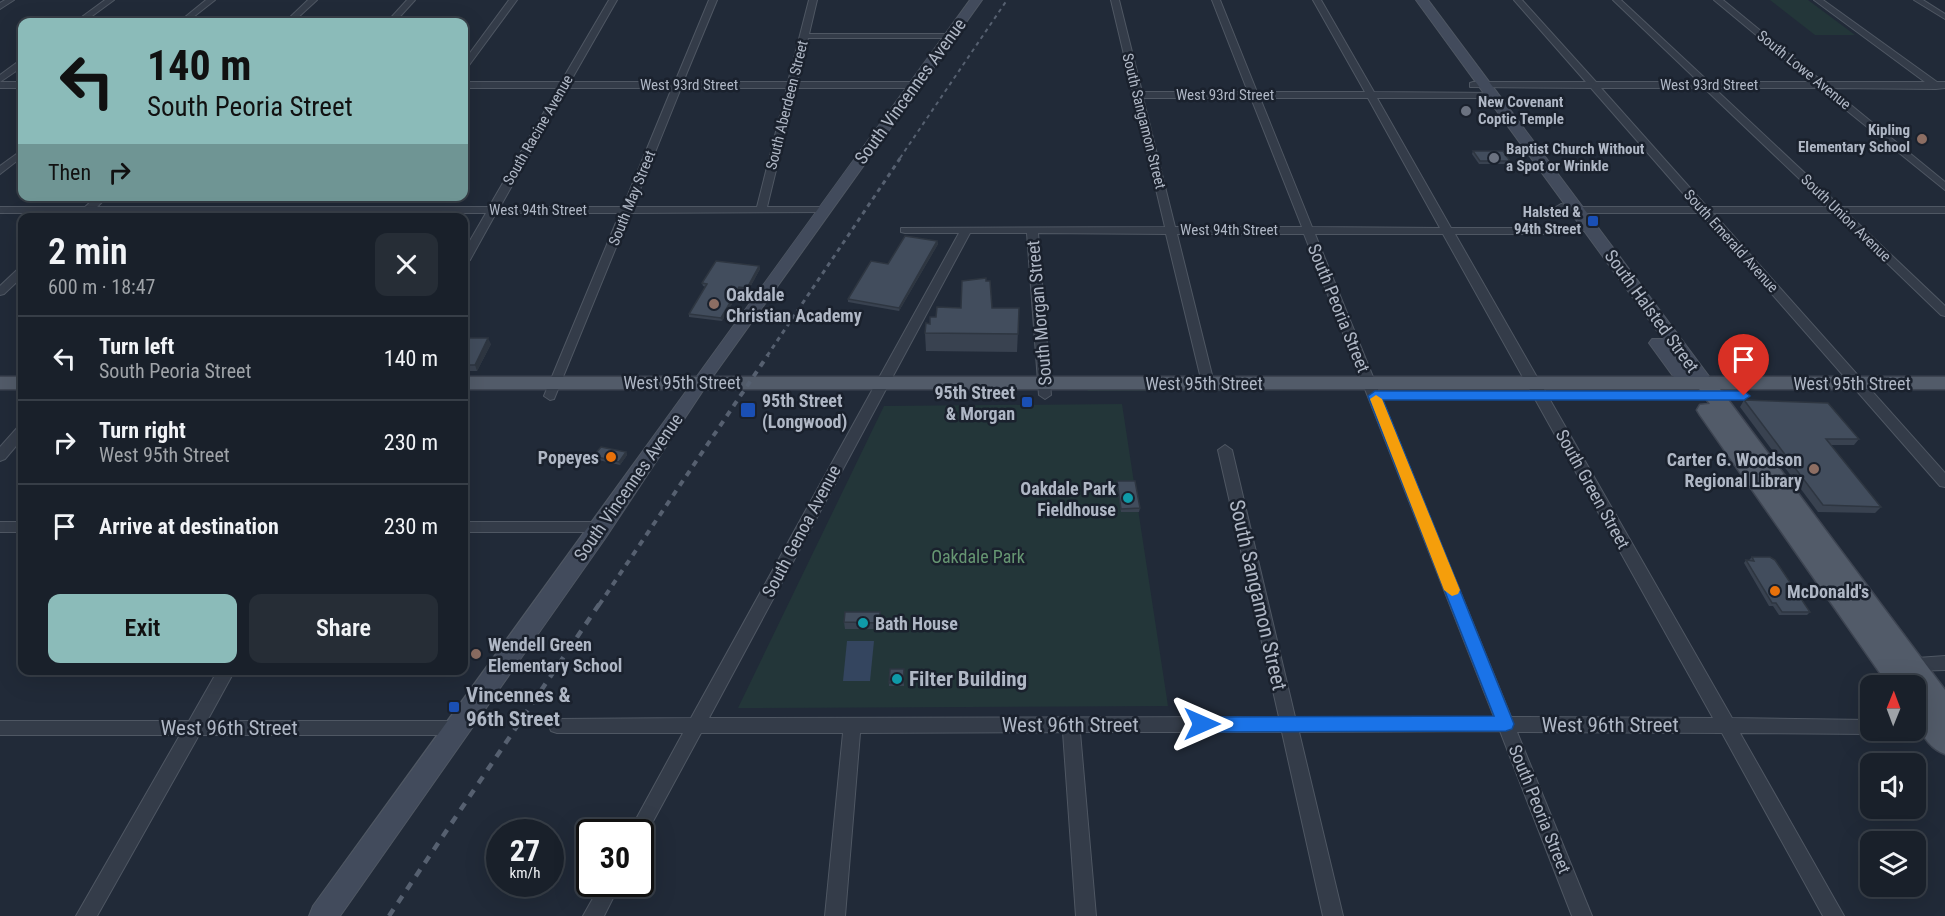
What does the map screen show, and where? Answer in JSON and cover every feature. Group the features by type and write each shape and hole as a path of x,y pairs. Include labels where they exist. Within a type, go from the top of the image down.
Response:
{"main road":[{"name":"South Vincennes Avenue","path":"323,916 601,527 696,389 976,0"},
{"name":"South Halsted Street","path":"1411,0 1577,210 1583,228"},
{"name":"South Halsted Street","path":"1422,0 1561,207 1583,228 1701,389 1901,671 1935,727"},
{"path":"0,383 18,382"},
{"name":"West 95th Street","path":"1863,389 1945,382"},
{"name":"West 95th Street","path":"468,383 553,389 1863,389 1945,395"},
{"name":"West 95th Street","path":"1045,389 1208,383 1372,389"},
{"name":"West 95th Street","path":"468,396 553,389"},
{"path":"0,395 18,395"},
{"name":"South Halsted Street","path":"1926,715 1935,727"}],"street":[{"path":"0,7 10,0"},
{"path":"85,18 110,0"},
{"path":"188,18 211,0"},
{"path":"293,18 313,0"},
{"path":"395,18 411,0"},
{"path":"468,61 513,0"},
{"name":"South Racine Avenue","path":"468,253 613,0"},
{"name":"South May Street","path":"553,389 713,0"},
{"name":"South Aberdeen Street","path":"761,210 813,0"},
{"name":"South Sangamon Street","path":"1115,0 1208,383"},
{"name":"South Peoria Street","path":"1216,0 1582,916"},
{"name":"South Green Street","path":"1317,0 1834,916"},
{"name":"South Emerald Avenue","path":"1518,0 1945,482"},
{"name":"South Union Avenue","path":"1617,0 1945,312"},
{"name":"South Lowe Avenue","path":"1718,0 1945,187"},
{"path":"1818,0 1945,92"},
{"path":"1918,0 1945,17"},
{"path":"804,36 950,36"},
{"path":"0,79 18,66"},
{"path":"0,85 18,85"},
{"name":"West 93rd Street","path":"468,85 914,85"},
{"name":"West 93rd Street","path":"1138,95 1371,95 1593,85 1945,85"},
{"path":"0,171 18,156"},
{"path":"85,213 98,201"},
{"path":"220,213 230,201"},
{"path":"1561,207 1577,210 1945,210"},
{"name":"West 94th Street","path":"0,210 63,213"},
{"name":"West 94th Street","path":"389,213 493,210 824,210"},
{"name":"West 94th Street","path":"905,230 1447,231 1583,228"},
{"name":"South Genoa Avenue","path":"645,819 966,230"},
{"name":"South Morgan Street","path":"1032,230 1045,389"},
{"path":"0,292 18,275"},
{"path":"0,456 18,436"},
{"name":"South Sangamon Street","path":"1225,450 1333,916"},
{"path":"0,527 18,527"},
{"path":"468,527 601,527"},
{"path":"1901,671 1945,663"},
{"path":"86,916 224,675"},
{"name":"West 96th Street","path":"557,726 1506,724 1860,727"},
{"path":"836,916 852,725"},
{"path":"1071,725 1086,916"},
{"name":"West 96th Street","path":"0,728 458,728"},
{"path":"593,916 604,897"}],"green space":[{"path":"1770,0 1808,0 1855,35 1815,35"},
{"path":"1086,388 1333,388 1333,390 1088,391"},
{"name":"Oakdale Park","path":"1122,404 1168,706 738,708 884,406"}],"water":[{"path":"847,641 874,641 870,681 843,681"}],"building":[{"name":"Baptist Church Without a Spot or Wrinkle","path":"1473,151 1503,151 1510,161 1480,161"},
{"path":"905,236 937,241 899,308 848,299 871,261 888,264"},
{"name":"Oakdale Christian Academy","path":"716,261 759,266 747,288 739,287 721,318 689,314 707,284 702,283"},
{"path":"986,278 986,281 990,281 992,308 1019,308 1018,334 925,333 926,323 930,324 930,317 936,317 937,307 961,308 962,281"},
{"path":"468,338 488,338 475,365 468,365"},
{"name":"Carter G. Woodson Regional Library","path":"1744,400 1828,403 1859,439 1826,439 1881,507 1823,505"},
{"name":"Popeyes","path":"601,447 626,452 619,462 593,456"},
{"name":"Oakdale Park Fieldhouse","path":"1117,481 1135,481 1140,508 1121,509"},
{"name":"McDonald's","path":"1752,557 1770,557 1775,560 1810,612 1782,612 1776,603 1772,603 1746,560 1754,561"},
{"path":"845,612 880,612 880,623 844,622"},
{"name":"Filter Building","path":"890,669 904,669 903,683 889,683"}],"railway":[{"path":"900,158 1007,0"},
{"path":"767,356 901,157"},
{"path":"599,605 768,355"},
{"path":"389,916 600,603"}],"slow traffic":[{"path":"1376,399 1452,590"}],"place":[{"name":"New Covenant Coptic Temple","path":"1466,111"},
{"name":"Kipling Elementary School","path":"1922,139"},
{"name":"Baptist Church Without a Spot or Wrinkle","path":"1494,158"},
{"name":"Halsted & 94th Street","path":"1593,221"},
{"name":"Oakdale Christian Academy","path":"714,304"},
{"name":"95th Street & Morgan","path":"1027,402"},
{"name":"95th Street (Longwood)","path":"748,410"},
{"name":"Popeyes","path":"611,457"},
{"name":"Carter G. Woodson Regional Library","path":"1814,469"},
{"name":"Oakdale Park Fieldhouse","path":"1128,498"},
{"name":"McDonald's","path":"1775,591"},
{"name":"Bath House","path":"863,623"},
{"name":"Wendell Green Elementary School","path":"476,654"},
{"name":"Filter Building","path":"897,679"},
{"name":"Vincennes & 96th Street","path":"454,707"}],"route":[{"path":"1202,724 1506,724 1375,396 1744,396"}]}
